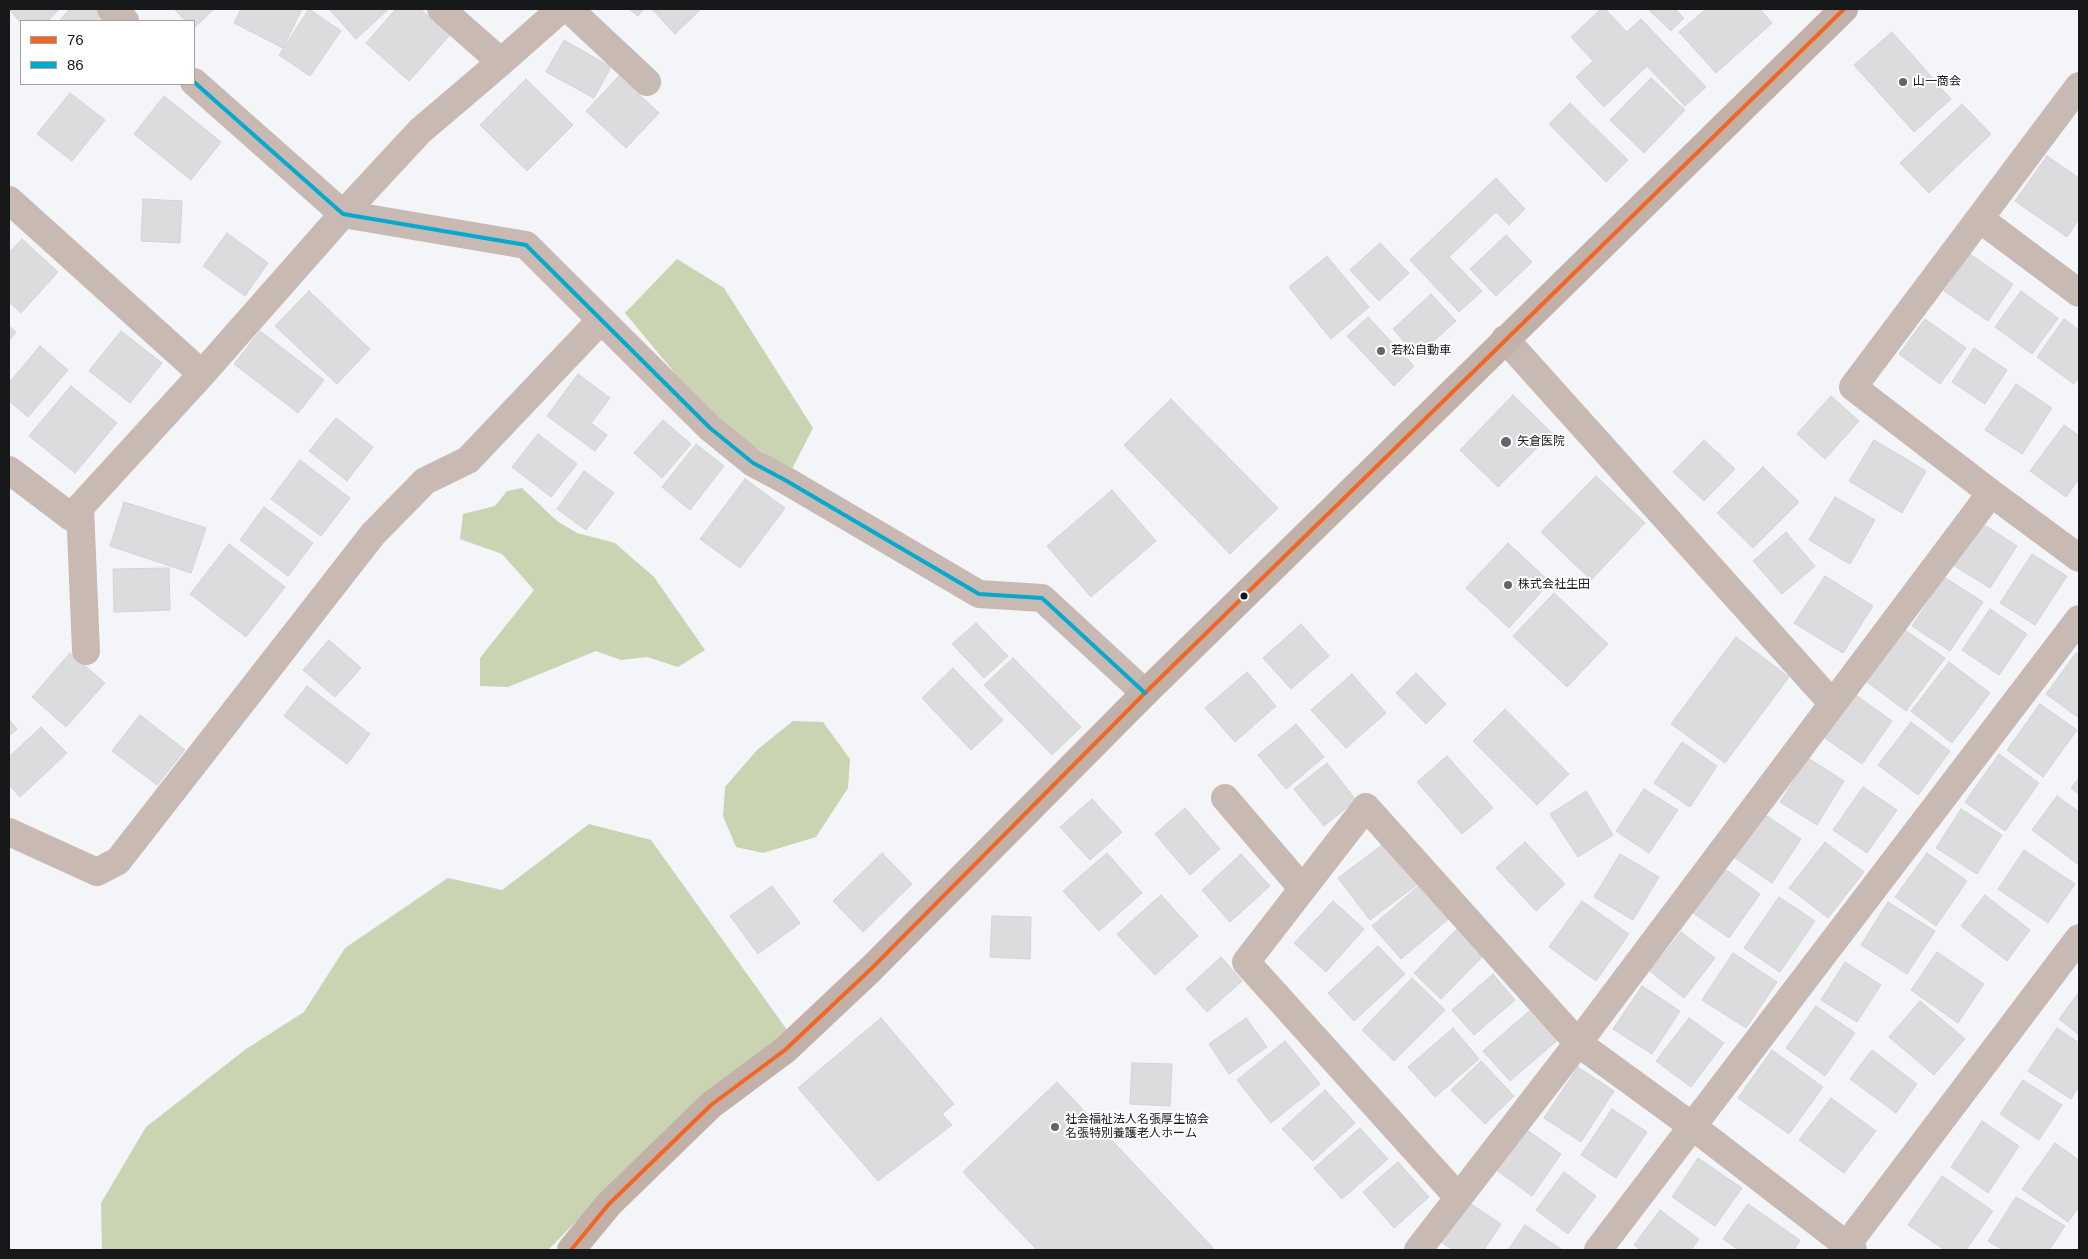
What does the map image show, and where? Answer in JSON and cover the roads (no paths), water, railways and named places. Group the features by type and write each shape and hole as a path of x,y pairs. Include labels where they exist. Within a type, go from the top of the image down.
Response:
{"main road":[{"path":"570,1250 609,1204 711,1105 785,1050 871,969 1144,693 1844,9"}],"street":[{"path":"111,9 124,20"},
{"path":"441,9 500,62"},
{"path":"9,470 71,517 420,131 561,9"},
{"path":"569,9 647,82"},
{"path":"195,83 343,214 526,245 710,428 753,463 980,594 1042,598 1144,693"},
{"path":"2079,86 1853,387 2079,558"},
{"path":"9,200 202,374"},
{"path":"1980,218 2079,294"},
{"path":"9,832 97,872 118,861 373,534 425,481 468,460 601,320"},
{"path":"1505,339 1832,703"},
{"path":"1418,1250 1578,1043 1991,493"},
{"path":"80,507 86,651"},
{"path":"1598,1250 2079,619"},
{"path":"1225,798 1302,888"},
{"path":"1458,1197 1246,962 1366,807 1578,1043 1692,1126 1848,1249 2079,938"}],"place":[{"name":"山一商会","path":"1903,82"},
{"name":"若松自動車","path":"1381,351"},
{"name":"矢倉医院","path":"1506,442"},
{"name":"株式会社生田","path":"1508,585"},
{"name":"社会福祉法人名張厚生協会 名張特別養護老人ホーム","path":"1055,1127"}]}
